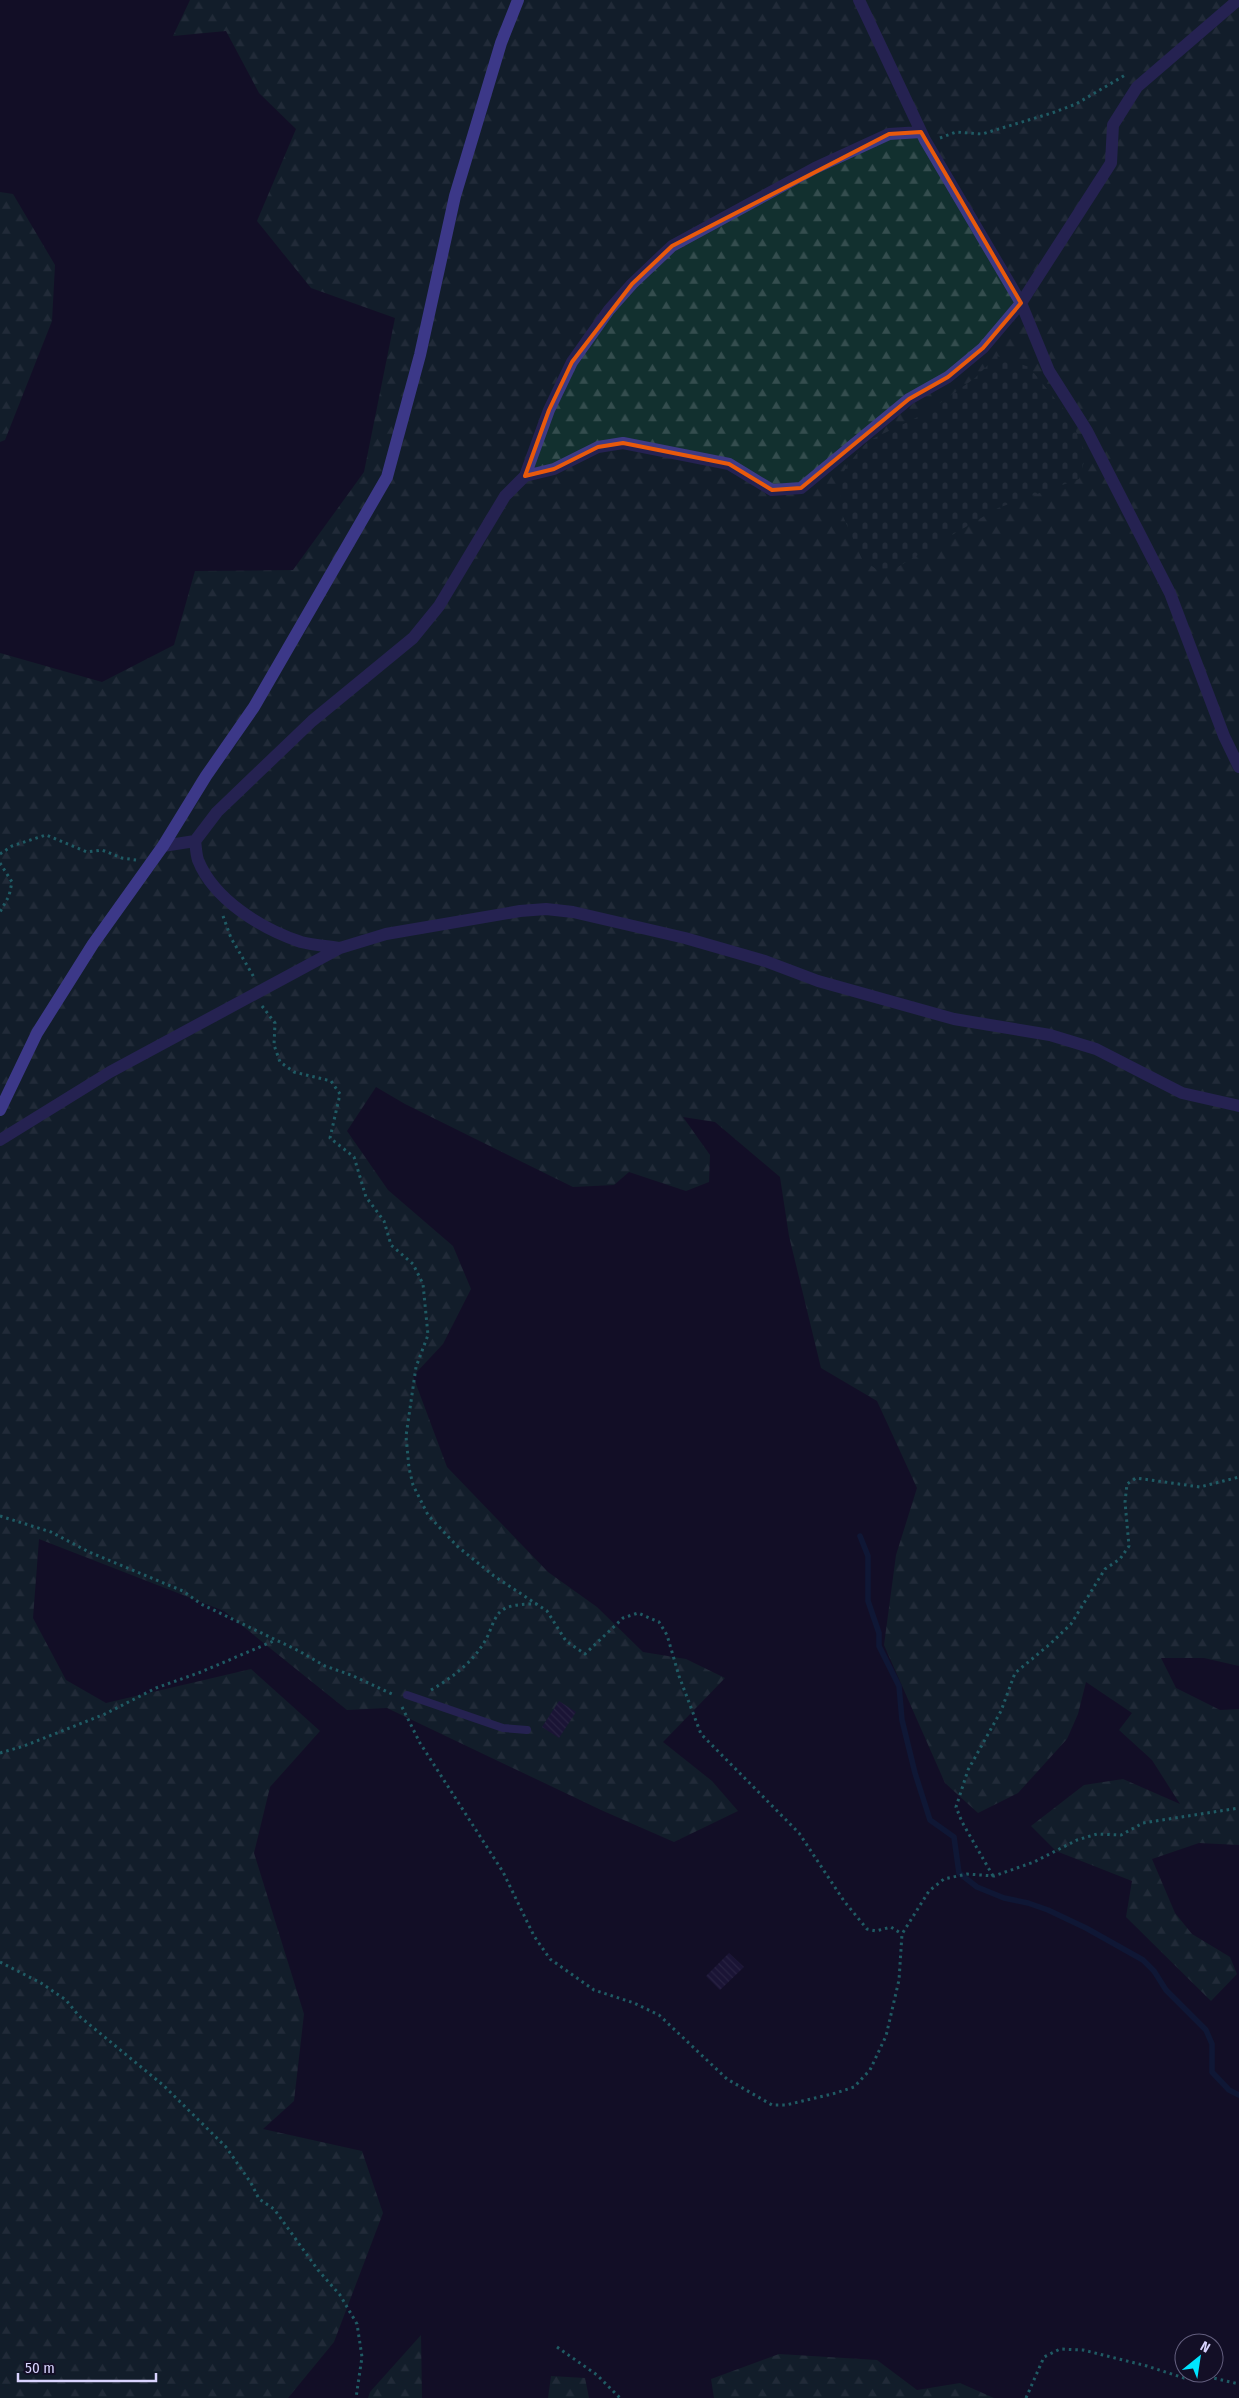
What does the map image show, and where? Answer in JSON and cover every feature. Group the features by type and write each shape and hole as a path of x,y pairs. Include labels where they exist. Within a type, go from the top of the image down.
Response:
{"street":[{"path":"0,1110 37,1033 93,944 163,846 206,776 254,707 387,477 420,355 455,196 501,43 518,0"},
{"path":"859,0 923,136 1021,303 1049,371 1086,431 1170,593 1224,736 1239,767"},
{"path":"525,476 554,470 598,447 623,443 729,464 772,490 801,488 909,399 948,377 983,348 1021,303 1111,163 1113,125 1137,87 1238,0"},
{"path":"340,948 302,942 262,924 227,902 197,859 195,841 217,812 312,721 413,638 439,606 505,496 525,476 548,410 572,362 620,297 672,246 815,168 889,134 923,136"},
{"path":"163,846 195,841"},
{"path":"0,1140 110,1072 340,948 386,934 520,911 546,909 573,912 685,938 765,961 818,981 954,1019 1050,1035 1096,1049 1182,1093 1239,1106"}],"lane":[{"path":"406,1695 503,1728 527,1730"}],"path":[{"path":"923,136 938,139 956,132 982,134 1052,113 1076,104 1132,71"},
{"path":"0,854 12,846 46,836 87,852 102,850 122,858 135,860 163,846"},
{"path":"0,863 12,882 9,896 0,912"},
{"path":"222,896 225,926 255,980 255,993 275,1022 274,1044 280,1062 294,1072 331,1081 340,1094 330,1138 354,1157 366,1197 384,1221 391,1245 413,1264 423,1284 428,1335 416,1367 406,1436 409,1468 413,1485 428,1515 457,1546 494,1576 546,1611 566,1641 585,1654 622,1618 638,1613 659,1622 667,1635 678,1676 701,1734 799,1833 844,1902 866,1929 876,1931 891,1927 902,1934"},
{"path":"994,1876 962,1822 956,1807 968,1770 1001,1711 1015,1673 1071,1624 1105,1569 1120,1559 1129,1546 1125,1502 1128,1484 1136,1478 1200,1487 1239,1477"},
{"path":"0,1516 51,1532 89,1552 175,1587 201,1604 325,1666 352,1675 396,1696 424,1694 455,1676 484,1643 499,1613 507,1608 536,1604"},
{"path":"0,1753 24,1746 105,1714 156,1688 202,1672 276,1640"},
{"path":"400,1704 416,1735 503,1872 534,1936 550,1959 594,1990 634,2003 659,2016 727,2079 772,2105 786,2105 836,2094 854,2087 870,2070 888,2027 899,1980 902,1934 929,1890 944,1879 967,1874 994,1876 1034,1862 1078,1840 1097,1834 1121,1834 1143,1823 1239,1808"},
{"path":"0,1962 41,1983 66,2000 79,2016 163,2085 226,2148 251,2183 260,2200 274,2209 318,2270 340,2295 357,2324 362,2357 356,2398"},
{"path":"558,2346 597,2375 620,2398"},
{"path":"1026,2398 1044,2357 1060,2349 1083,2350 1147,2366 1184,2378 1209,2377 1239,2384"}],"highlighted area":[{"path":"921,132 1021,303 983,348 948,377 909,399 801,488 772,490 729,464 623,443 598,447 554,469 525,476 549,410 572,362 632,284 672,246 889,134"}],"green space":[{"path":"190,0 1239,0 1239,1666 1204,1658 1161,1658 1176,1688 1220,1710 1239,1709 1239,1845 1199,1843 1152,1859 1175,1913 1192,1934 1230,1957 1237,1974 1211,2001 1126,1917 1132,1881 1056,1851 1031,1826 1084,1785 1123,1779 1180,1804 1152,1760 1119,1730 1132,1713 1086,1682 1078,1714 1067,1739 1018,1793 978,1813 945,1783 884,1645 896,1555 917,1488 877,1401 821,1368 789,1236 780,1177 715,1122 683,1117 710,1155 709,1182 686,1191 629,1172 614,1185 573,1187 405,1104 376,1087 347,1131 388,1190 453,1246 471,1289 443,1344 413,1376 447,1467 548,1572 597,1607 643,1652 686,1659 725,1678 663,1742 712,1781 738,1811 674,1842 601,1810 387,1708 347,1710 224,1611 39,1539 33,1618 66,1680 106,1703 251,1669 320,1731 270,1787 254,1853 304,2014 294,2101 263,2129 362,2151 383,2213 334,2342 288,2398 0,2398 0,653 102,682 174,645 195,571 293,570 364,472 395,318 311,288 257,221 296,129 259,93 226,31 173,36"},
{"path":"0,192 13,194 55,265 52,321 5,440 0,442"},
{"path":"997,356 1029,367 1070,417 1086,455 1079,479 998,508 896,568 876,569 862,559 841,512 840,480 847,465 868,441 926,413 975,378"},
{"path":"421,2335 422,2398 368,2398 370,2392"},
{"path":"779,2354 877,2360 917,2390 960,2383 994,2398 714,2398 711,2379"},
{"path":"551,2376 585,2378 589,2398 548,2398"}],"building":[{"path":"559,1701 576,1712 559,1738 542,1727"},
{"path":"729,1953 744,1967 720,1990 706,1976"}],"waterway":[{"path":"860,1536 868,1556 868,1601 879,1633 879,1646 899,1686 902,1720 915,1773 930,1820 954,1837 959,1873 977,1887 1004,1898 1048,1910 1086,1928 1143,1960 1154,1971 1166,1990 1206,2030 1212,2044 1212,2072 1229,2090 1239,2095"}]}
